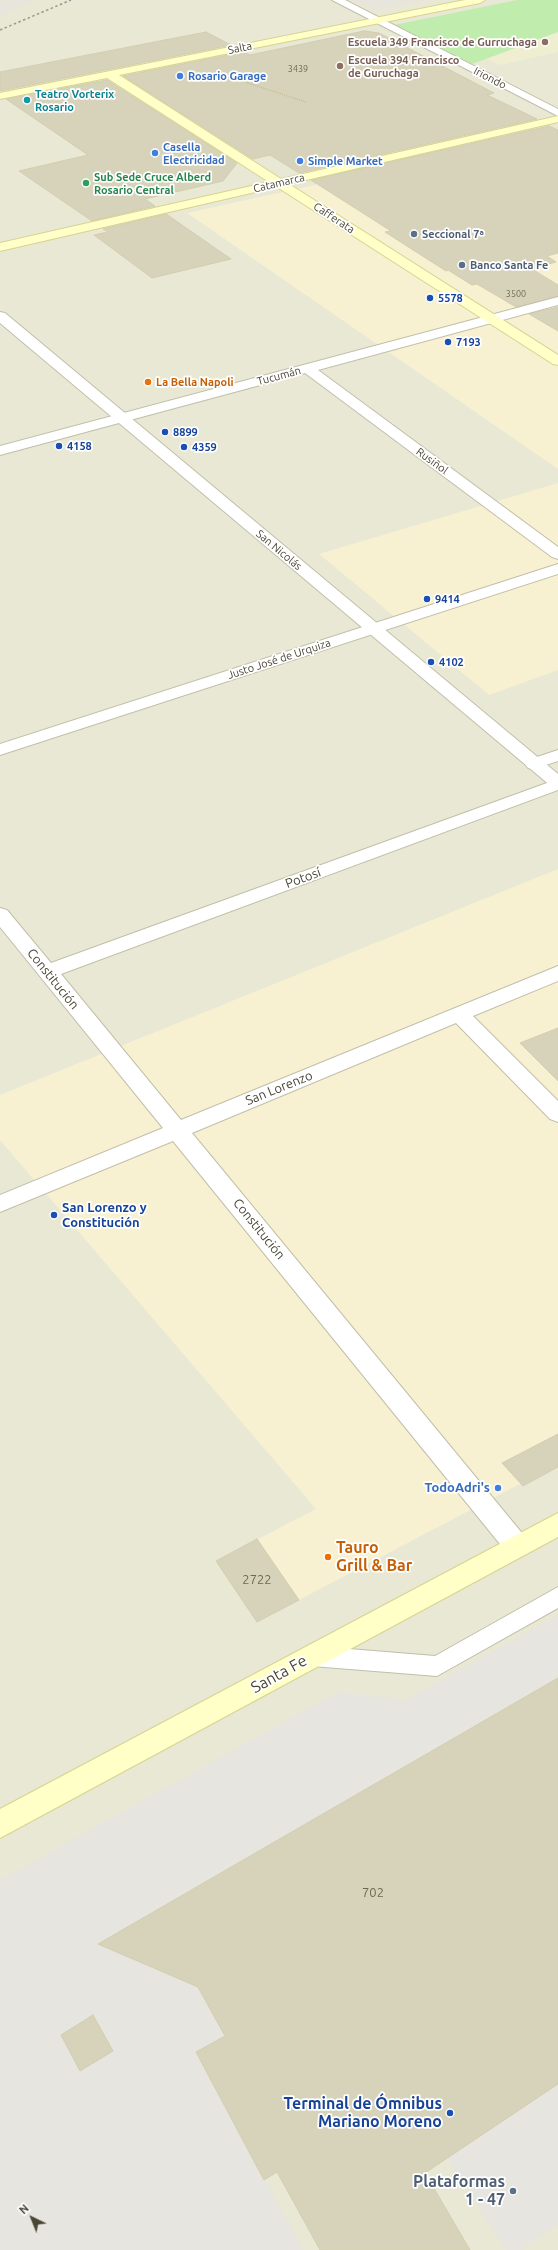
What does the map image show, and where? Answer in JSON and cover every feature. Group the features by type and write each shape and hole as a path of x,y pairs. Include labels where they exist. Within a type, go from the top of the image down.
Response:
{"main road":[{"name":"Salta","path":"0,96 480,0"},
{"name":"Cafferata","path":"109,74 558,361"},
{"name":"Catamarca","path":"0,247 558,119"},
{"name":"Santa Fe","path":"0,1824 558,1524"}],"street":[{"name":"Iriondo","path":"336,0 558,112"},
{"name":"Tucumán","path":"0,451 558,301"},
{"name":"San Nicolás","path":"0,316 558,784"},
{"name":"Rusiñol","path":"307,368 558,554"},
{"name":"Justo José de Urquiza","path":"0,750 558,568"},
{"path":"534,764 558,755"},
{"name":"Potosí","path":"47,972 558,784"},
{"name":"Constitución","path":"0,914 518,1546"},
{"name":"San Lorenzo","path":"0,1204 177,1129 558,973"},
{"path":"459,1014 558,1114"}],"lane":[{"path":"312,1656 438,1666 558,1597"}],"path":[{"path":"218,73 306,102"}],"shaded area":[{"path":"0,0 558,0 558,2250 0,2250"},
{"path":"0,0 35,0 0,16"},
{"path":"351,0 428,0 374,10"},
{"name":"Escuela 349 Francisco de Gurruchaga","path":"558,32 558,52 501,65 487,59"},
{"path":"415,163 558,248 558,469 187,213"},
{"path":"558,483 558,670 489,695 319,554"},
{"path":"558,869 558,1464 257,1622 216,1561 316,1509 0,1140 0,1095"},
{"path":"558,1615 558,1678 98,1944 198,1987 225,2036 196,2052 303,2250 0,2250 0,1880 338,1692 406,1700"},
{"name":"Plataformas 1 - 47","path":"558,2084 558,2224 521,2250 506,2250 448,2158"}],"green space":[{"path":"517,0 558,0 558,32 472,64 394,25"}],"building":[{"path":"364,31 379,33 494,93 487,95 537,119 299,173 270,155 253,159 123,76 243,52 250,55"},
{"path":"206,32 231,45 0,91 0,72"},
{"path":"107,80 237,163 223,181 145,199 155,206 92,221 19,171 88,155 6,99"},
{"path":"549,126 558,130 558,253 547,256 556,262 532,269 558,285 558,296 516,307 477,284 472,285 448,270 446,271 385,232 391,231 311,180"},
{"path":"166,214 231,259 152,278 94,235 108,232 103,229"},
{"path":"558,307 558,331 529,314"},
{"path":"558,1028 558,1081 520,1043"},
{"path":"558,1434 558,1467 523,1486 502,1463"},
{"path":"257,1539 299,1600 257,1622 216,1561"},
{"path":"558,1678 558,2084 425,2173 470,2250 320,2250 277,2172 264,2180 196,2052 225,2036 198,1987 98,1944"},
{"path":"93,2015 113,2051 80,2071 61,2035"}],"railway":[{"path":"0,30 71,0"}],"place":[{"name":"Escuela 349 Francisco de Gurruchaga","path":"545,42"},
{"name":"Escuela 394 Francisco de Guruchaga","path":"340,66"},
{"name":"Rosario Garage","path":"180,76"},
{"name":"Teatro Vorterix Rosario","path":"27,100"},
{"name":"Casella Electricidad","path":"155,153"},
{"name":"Simple Market","path":"300,161"},
{"name":"Sub Sede Cruce Alberd Rosario Central","path":"86,183"},
{"name":"Seccional 7ª","path":"414,234"},
{"name":"Banco Santa Fe","path":"462,265"},
{"name":"5578","path":"430,298"},
{"name":"7193","path":"448,342"},
{"name":"La Bella Napoli","path":"148,382"},
{"name":"8899","path":"165,432"},
{"name":"4158","path":"59,446"},
{"name":"4359","path":"184,447"},
{"name":"9414","path":"427,599"},
{"name":"4102","path":"431,662"},
{"name":"San Lorenzo y Constitución","path":"54,1215"},
{"name":"TodoAdri's","path":"498,1488"},
{"name":"Tauro Grill & Bar","path":"328,1557"},
{"name":"Terminal de Ómnibus Mariano Moreno","path":"450,2113"},
{"name":"Plataformas 1 - 47","path":"513,2191"}]}
